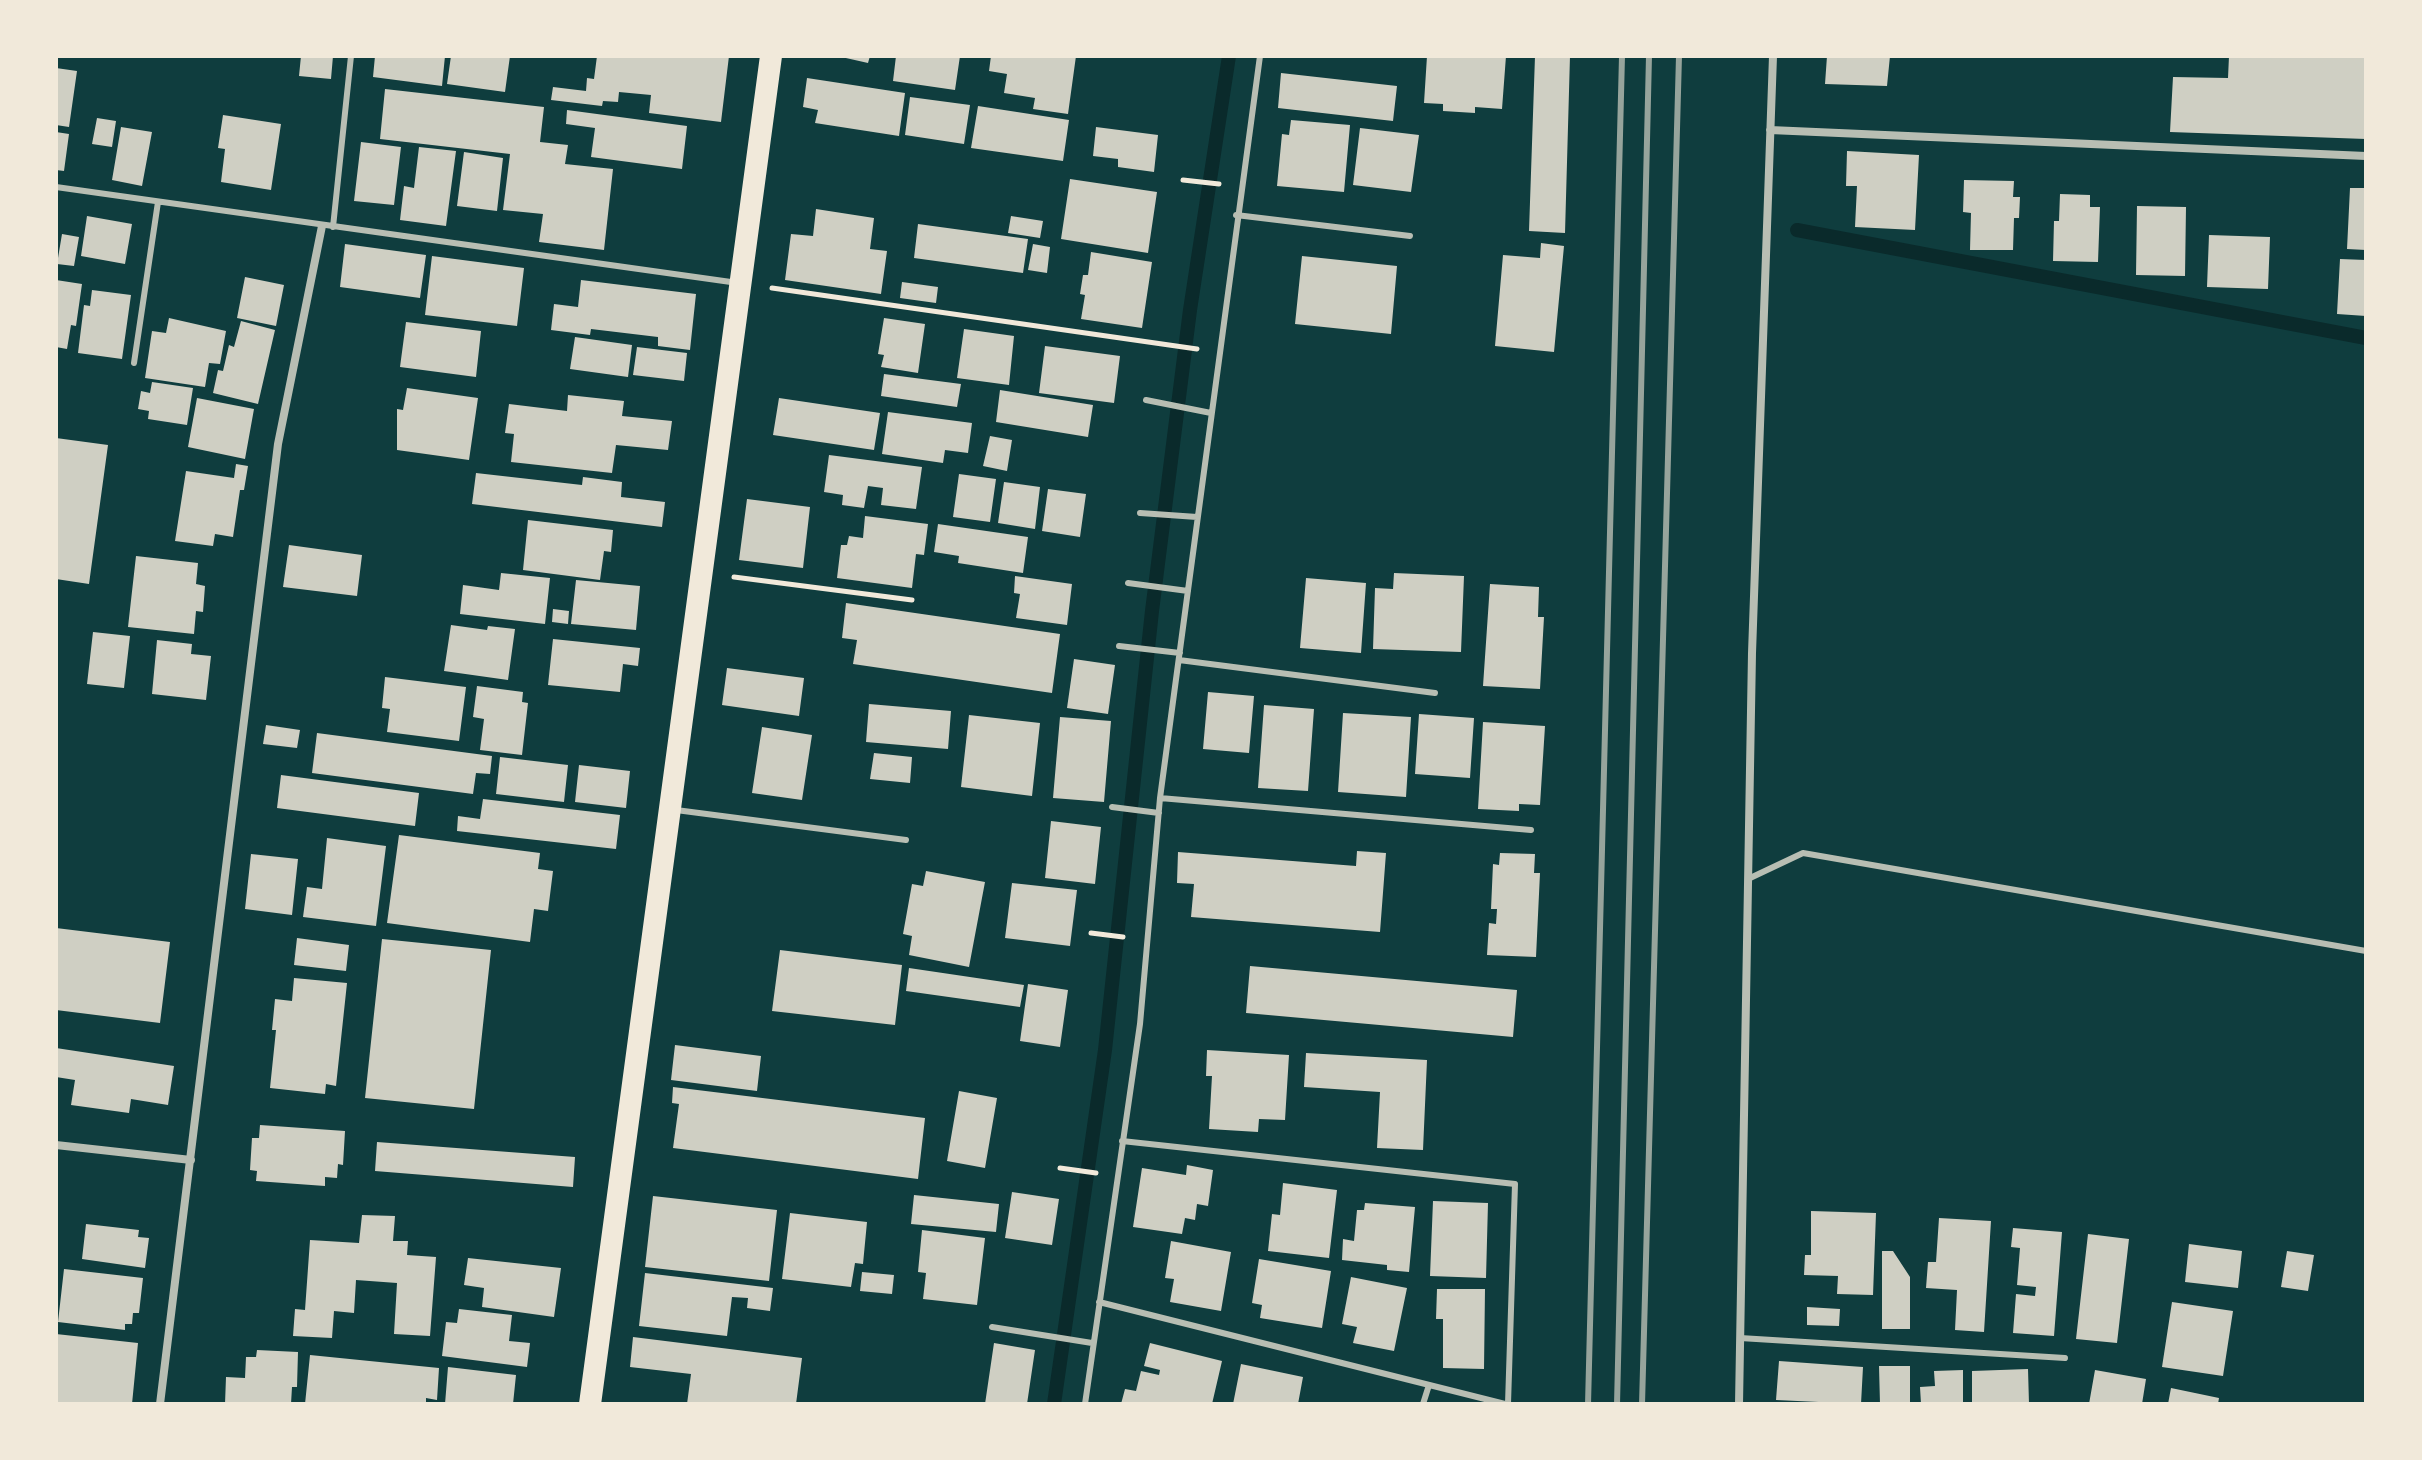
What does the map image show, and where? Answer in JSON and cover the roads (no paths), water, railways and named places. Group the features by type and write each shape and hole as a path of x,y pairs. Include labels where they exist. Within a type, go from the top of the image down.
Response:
{"highway":[{"path":"590,1404 771,56"}],"street":[{"path":"1739,1404 1748,879 1773,56"},
{"path":"1770,130 2366,156"},
{"path":"160,1404 278,444 322,226"},
{"path":"56,1145 191,1160"}],"lane":[{"path":"333,227 351,56"},
{"path":"1085,1404 1140,1024 1160,798 1236,215 1260,56"},
{"path":"56,187 739,283"},
{"path":"134,363 158,202"},
{"path":"1236,215 1410,236"},
{"path":"1146,400 1211,413"},
{"path":"1140,513 1197,517"},
{"path":"1128,583 1188,591"},
{"path":"1119,646 1435,693"},
{"path":"1160,798 1531,830"},
{"path":"1112,807 1159,813"},
{"path":"669,809 906,840"},
{"path":"1748,879 1803,853 2366,951"},
{"path":"1099,1302 1507,1404 1515,1184 1122,1141"},
{"path":"992,1327 1092,1343"},
{"path":"1740,1338 2065,1358"},
{"path":"1423,1404 1429,1385"}],"waterway":[{"path":"1054,1404 1105,1050 1152,611 1190,310 1229,56"},
{"path":"1797,230 2366,338"}],"railway":[{"path":"1588,1404 1622,56"},
{"path":"1617,1404 1649,56"},
{"path":"1642,1404 1679,56"}]}
